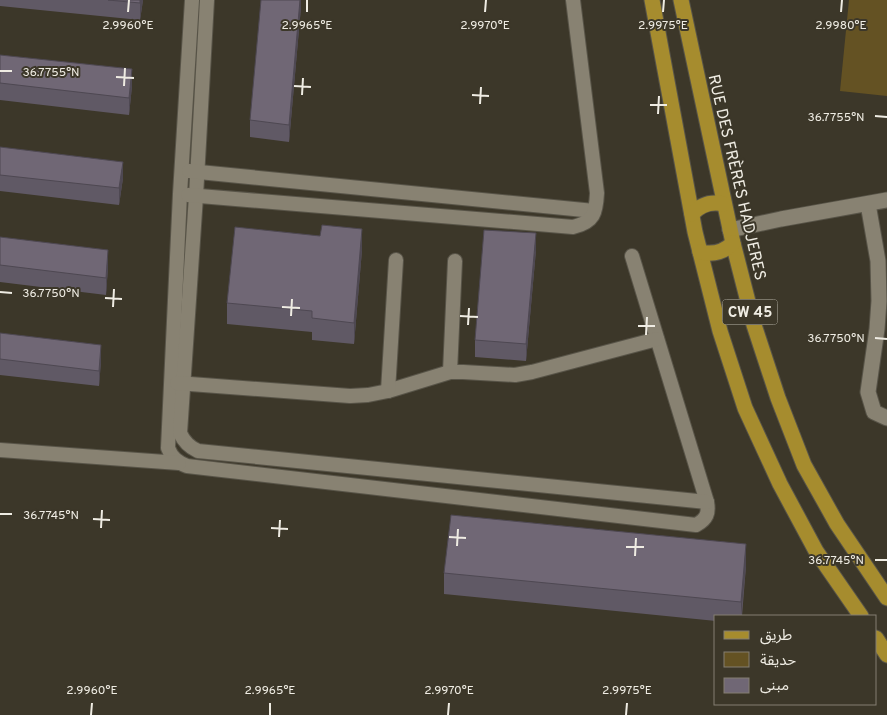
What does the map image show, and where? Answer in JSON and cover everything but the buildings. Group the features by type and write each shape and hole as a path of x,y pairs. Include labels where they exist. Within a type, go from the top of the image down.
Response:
{"main road":[{"path":"652,0 700,252 720,331 745,408 780,484 816,551 860,615"},
{"name":"RUE DES FRÈRES HADJERES","path":"681,0 724,204 754,325 778,398 804,465 837,524 887,598"},
{"path":"692,214 700,206 706,204 724,204"},
{"path":"700,252 707,253 724,250 732,236"},
{"path":"877,640 887,655"}],"street":[{"path":"732,236 781,219 887,200"},
{"path":"868,204 878,262 880,300 868,392 874,412 887,418"}],"lane":[{"path":"192,0 180,194 177,383 180,433 184,441 192,448 198,450 707,502"},
{"path":"178,463 168,448 177,383 196,196 207,0"},
{"path":"180,194 574,227 584,224 591,219 597,193 573,0"},
{"path":"181,170 594,211"},
{"path":"0,450 178,463 187,466 696,524 702,522 707,517 709,509 632,256"},
{"path":"388,391 396,260"},
{"path":"450,372 455,260"},
{"path":"177,383 350,396 368,395 388,391 450,372 515,375 532,372 658,339"}],"green space":[{"path":"849,0 887,0 887,96 840,91"}]}
